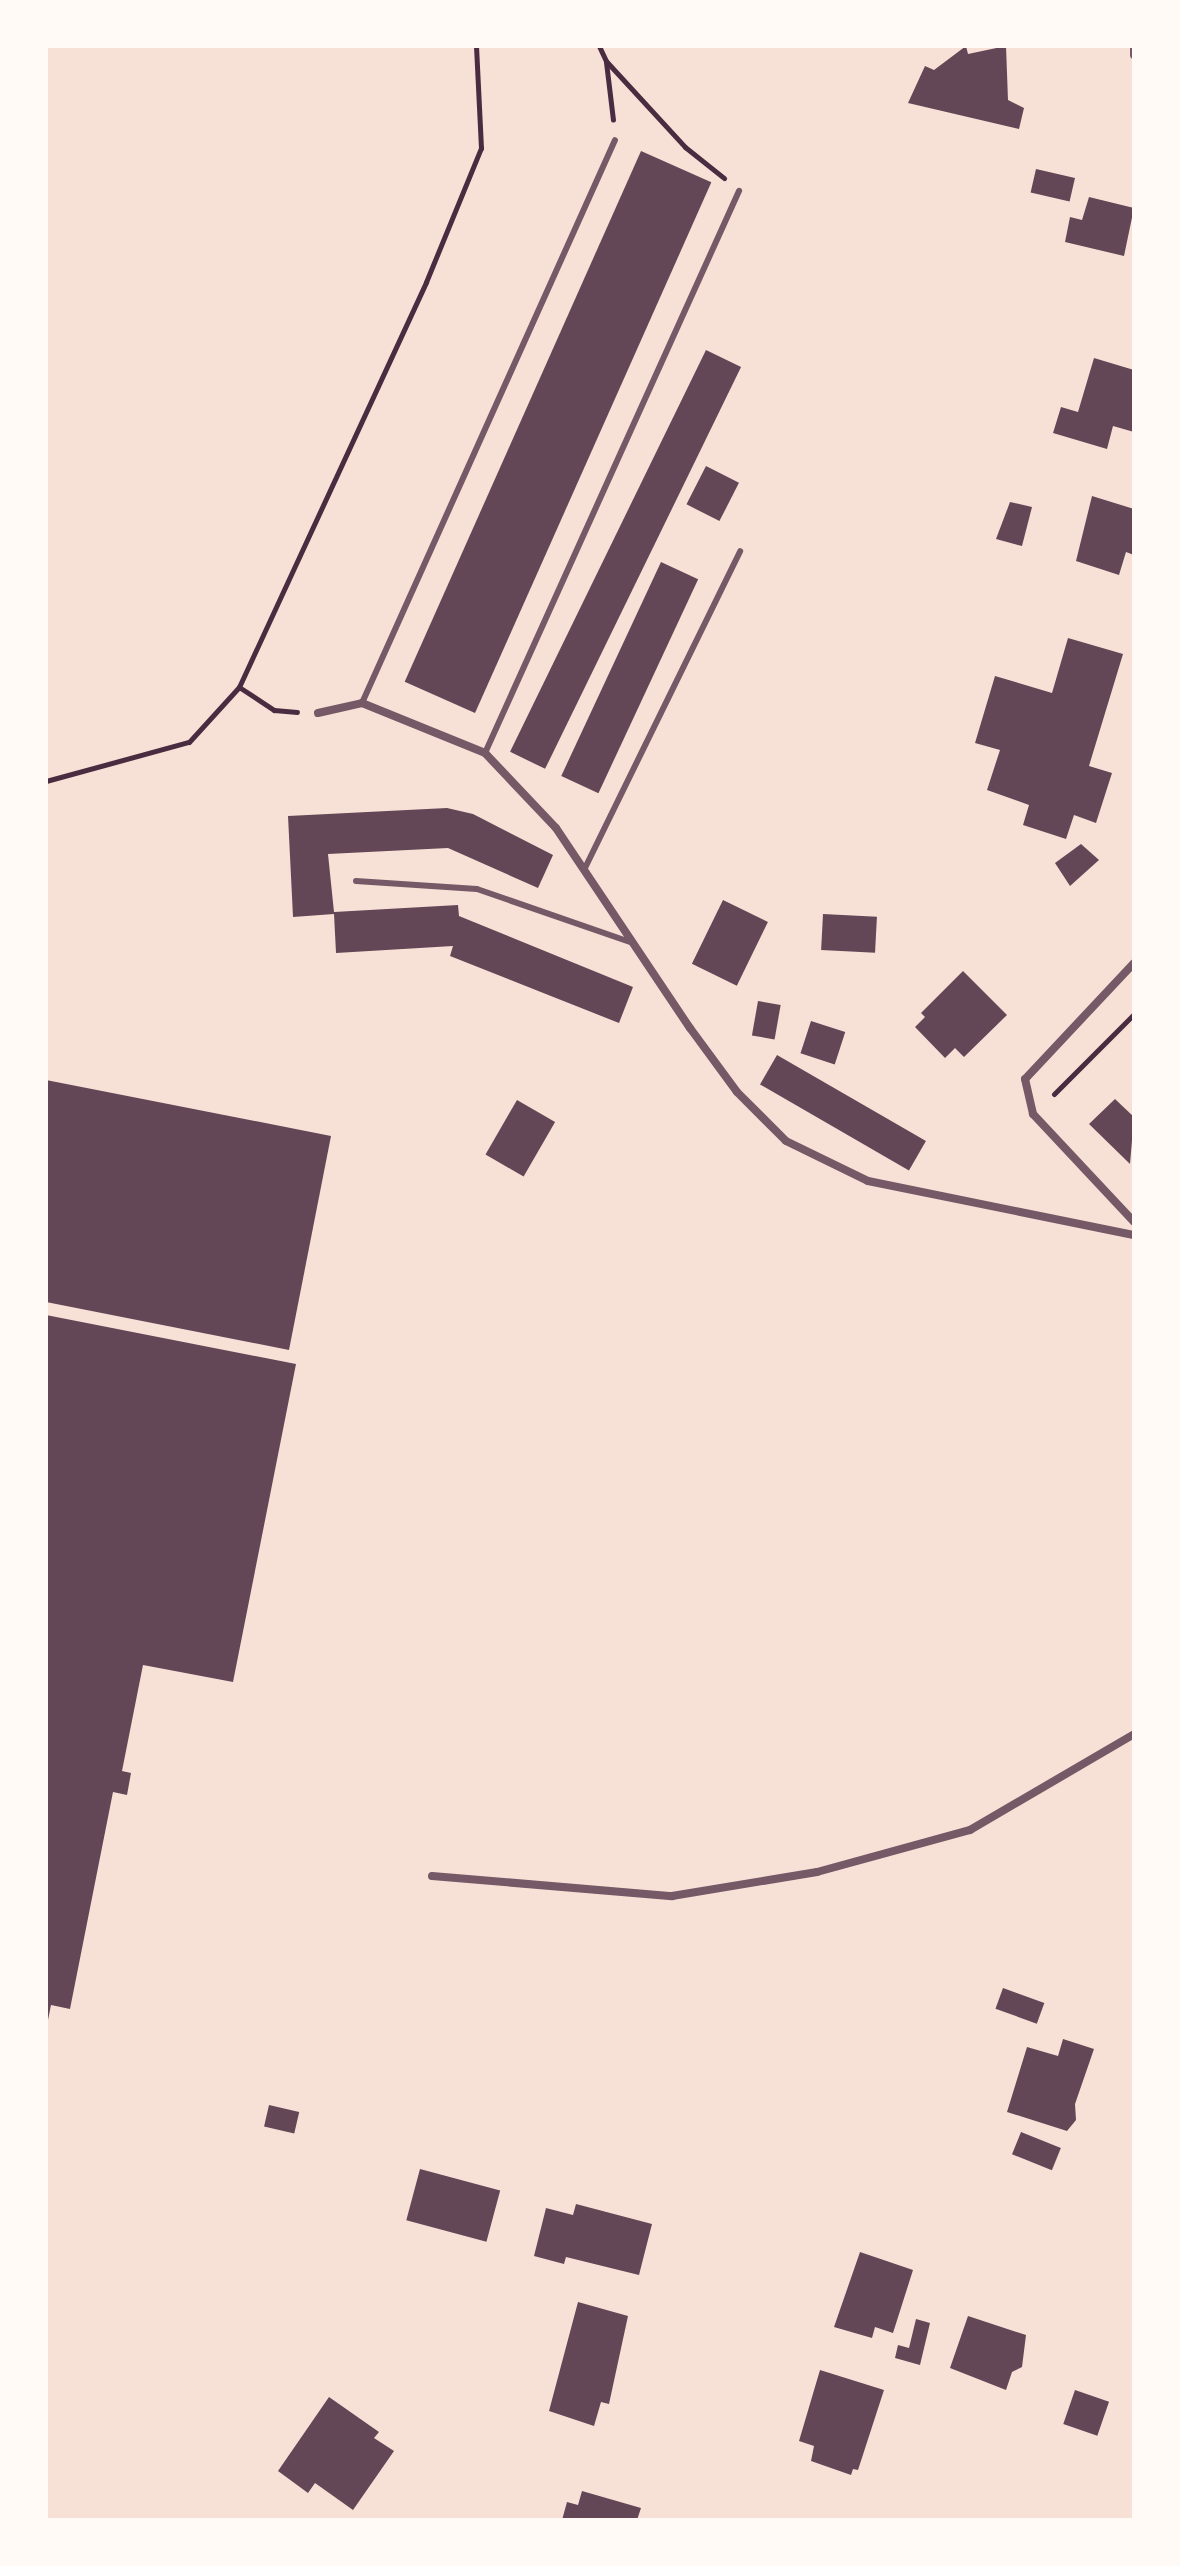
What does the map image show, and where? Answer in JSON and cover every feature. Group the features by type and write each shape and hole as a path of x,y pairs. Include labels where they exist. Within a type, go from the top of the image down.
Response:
{"street":[{"path":"1134,47 1134,55"},
{"path":"318,713 362,703 485,753 556,828 737,1092 786,1141 868,1181 1134,1235"},
{"path":"1134,963 1025,1079 1033,1114 1134,1222"},
{"path":"432,1876 672,1896 817,1872 970,1830 1134,1734"}],"lane":[{"path":"362,703 615,140"},
{"path":"485,753 739,191"},
{"path":"584,870 740,551"},
{"path":"356,881 477,889 633,943"}],"path":[{"path":"46,781 189,742 239,687 426,282 481,148 476,46"},
{"path":"599,46 606,61 685,147 739,191"},
{"path":"606,61 615,140"},
{"path":"239,687 274,710 318,713"},
{"path":"1033,1114 1134,1014"}],"building":[{"path":"966,46 968,54 1006,46 1008,100 1024,108 1019,129 908,103 925,66 934,70"},
{"path":"641,151 711,182 475,713 405,682"},
{"path":"1036,169 1075,178 1070,201 1031,192"},
{"path":"1089,197 1134,208 1124,256 1065,242 1070,217 1082,220"},
{"path":"706,350 741,367 545,769 510,752"},
{"path":"1094,358 1134,370 1134,432 1113,426 1107,449 1053,433 1061,407 1078,412"},
{"path":"706,466 739,483 719,521 686,504"},
{"path":"1092,496 1134,509 1134,555 1126,552 1119,575 1076,561"},
{"path":"1010,502 1032,507 1022,546 996,539"},
{"path":"661,562 698,579 598,793 561,776"},
{"path":"1068,638 1123,654 1089,766 1112,773 1096,823 1074,815 1066,839 1023,825 1029,805 987,790 1000,750 975,743 995,676 1052,693"},
{"path":"447,808 473,814 553,855 538,888 448,848 328,854 334,912 458,905 459,916 633,987 619,1023 450,956 453,946 336,953 334,914 293,917 288,816"},
{"path":"1081,844 1099,860 1070,886 1055,863"},
{"path":"723,900 768,922 737,986 692,964"},
{"path":"823,914 877,917 875,953 821,950"},
{"path":"963,971 1007,1015 964,1057 955,1048 945,1058 915,1027 925,1017 921,1013"},
{"path":"758,1001 781,1005 775,1039 752,1035"},
{"path":"811,1021 845,1032 835,1064 800,1053"},
{"path":"777,1055 926,1141 909,1170 760,1084"},
{"path":"46,1080 331,1136 289,1350 46,1302"},
{"path":"1115,1099 1134,1117 1130,1164 1089,1124"},
{"path":"517,1100 555,1122 524,1177 486,1155"},
{"path":"46,1315 296,1364 233,1682 143,1665 122,1771 131,1773 127,1795 113,1792 70,2009 51,2005 47,2025"},
{"path":"1003,1988 1044,2003 1037,2024 995,2009"},
{"path":"1063,2039 1094,2049 1075,2104 1076,2120 1067,2131 1007,2112 1027,2047 1058,2056"},
{"path":"269,2105 299,2112 294,2133 264,2126"},
{"path":"1021,2132 1061,2148 1052,2170 1012,2154"},
{"path":"420,2169 500,2190 486,2242 406,2220"},
{"path":"576,2204 652,2224 639,2275 566,2257 564,2264 534,2256 546,2208 573,2215"},
{"path":"860,2252 913,2270 893,2333 875,2327 872,2338 834,2327"},
{"path":"578,2302 628,2316 609,2404 601,2402 594,2426 549,2411"},
{"path":"968,2316 1026,2335 1022,2367 1012,2372 1006,2390 950,2368"},
{"path":"916,2319 930,2323 920,2365 895,2358 898,2345 909,2348"},
{"path":"820,2370 884,2390 858,2470 853,2469 851,2475 811,2461 814,2446 799,2441"},
{"path":"1075,2390 1109,2402 1097,2436 1063,2424"},
{"path":"329,2397 379,2432 374,2438 394,2451 353,2510 315,2483 308,2493 278,2471"},
{"path":"582,2491 641,2508 637,2520 562,2520 567,2502 578,2505"}]}
